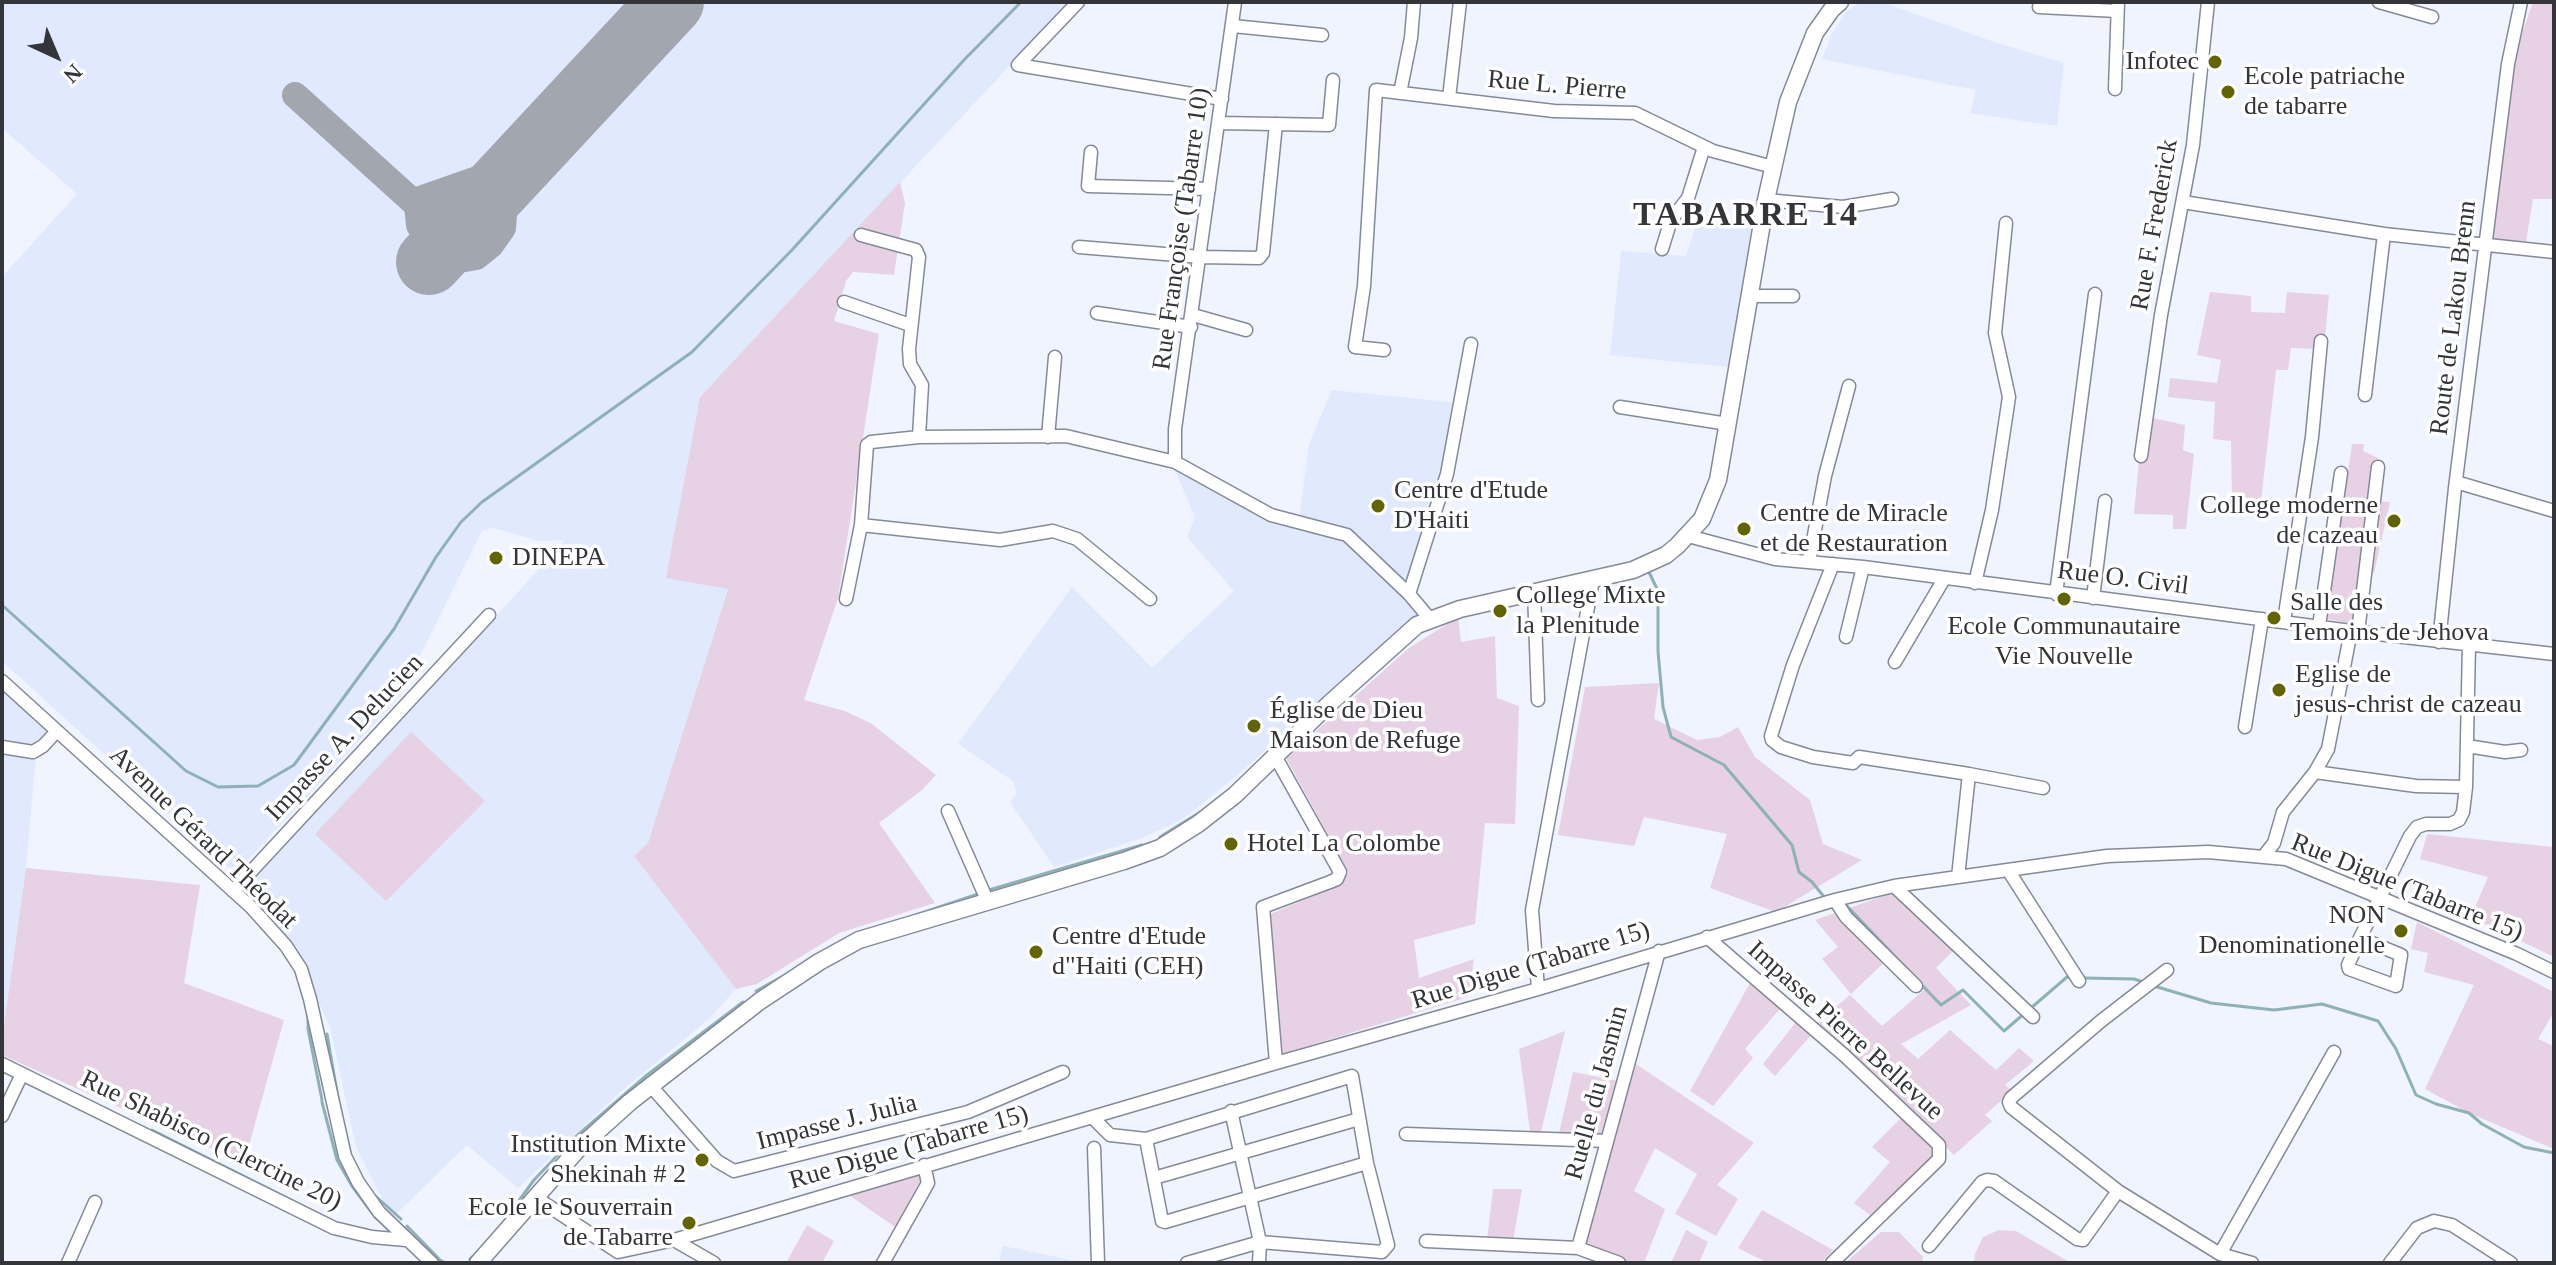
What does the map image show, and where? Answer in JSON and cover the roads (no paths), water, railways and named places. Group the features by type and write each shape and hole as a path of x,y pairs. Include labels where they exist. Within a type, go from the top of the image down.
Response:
{"main road":[{"path":"478,1263 579,1148 650,1085 760,1001 819,962 859,940 1160,848 1235,795 1399,640 1430,619 1593,580 1652,562 1666,555 1688,536 1702,519 1715,490 1766,200 1788,102 1815,33 1840,2"}],"street":[{"path":"1078,2 1018,65 1222,99"},
{"name":"Rue Françoise (Tabarre 10)","path":"1175,462 1175,429 1235,2"},
{"path":"1400,93 1411,38 1414,2"},
{"path":"1449,98 1460,2"},
{"name":"Rue F. Frederick","path":"2141,456 2161,315 2193,145 2208,2"},
{"path":"2379,2 2432,17"},
{"name":"Route de Lakou Brenn","path":"2439,642 2508,64 2521,2"},
{"path":"2039,7 2118,7 2115,89"},
{"path":"1233,26 1322,35"},
{"path":"1220,123 1329,125 1333,80"},
{"name":"Rue L. Pierre","path":"1384,350 1355,347 1364,286 1376,90 1554,111 1635,113 1704,147 1773,167"},
{"path":"1079,247 1257,259 1261,256 1276,124"},
{"path":"1662,249 1671,220 1688,198 1704,147"},
{"path":"1091,152 1088,186 1209,189"},
{"path":"1766,200 1843,207 1892,199"},
{"path":"2183,202 2384,234 2554,252"},
{"path":"1975,583 1992,510 2009,397 1995,333 2006,223"},
{"path":"2365,395 2384,234"},
{"path":"861,235 916,250 919,257 910,325 910,364 922,385 919,437"},
{"path":"2056,594 2095,294"},
{"path":"1748,296 1793,296"},
{"path":"844,302 910,325"},
{"path":"1097,313 1192,321 1246,330"},
{"path":"2284,621 2312,437 2321,341"},
{"path":"1409,594 1447,474 1471,344"},
{"path":"1048,437 1055,357"},
{"path":"1809,562 1825,476 1849,386"},
{"path":"1620,407 1728,424"},
{"path":"846,599 861,525 867,445 871,442 919,437 1066,436 1175,462 1271,515 1347,535 1409,594 1430,619"},
{"path":"2263,857 2274,843 2283,812 2315,772 2328,749 2355,632 2378,467"},
{"path":"2319,626 2341,473"},
{"path":"2456,482 2554,511"},
{"path":"2093,598 2105,501"},
{"path":"861,525 1000,540 1053,531 1077,539 1150,599"},
{"name":"Rue O. Civil","path":"1688,536 1775,559 1863,567 2355,632 2554,654"},
{"path":"1833,564 1793,665 1772,740 1781,747 1813,757 1853,763 1859,757 2043,788"},
{"path":"1846,637 1863,567"},
{"path":"1895,662 1944,579"},
{"path":"1538,989 1532,910 1593,580"},
{"path":"1534,592 1538,700"},
{"name":"Impasse A. Delucien","path":"233,891 489,615"},
{"path":"2245,727 2262,619"},
{"path":"2360,938 2401,955 2396,987 2349,969 2348,965 2360,938 2410,836 2417,827 2426,824 2450,824 2459,820 2463,812 2469,644"},
{"name":"Avenue Gérard Théodat","path":"2,681 273,931 301,969 345,1156 364,1193 406,1240 432,1263"},
{"path":"2,747 33,752 57,731"},
{"path":"2467,746 2505,752 2521,750"},
{"path":"1275,756 1340,872 1337,879 1263,907 1276,1063"},
{"path":"2315,772 2416,786 2466,787"},
{"path":"1958,877 1969,774"},
{"path":"948,811 987,900"},
{"name":"Rue Digue (Tabarre 15)","path":"535,1197 618,1252 674,1240 1839,899 1894,886 2107,856 2208,852 2286,859 2554,972"},
{"path":"2008,870 2079,981"},
{"path":"1894,886 2033,1017"},
{"path":"1839,899 1846,917 1916,986"},
{"name":"Impasse Pierre Bellevue","path":"1707,937 1845,1056 1939,1145 1939,1159 1832,1263"},
{"name":"Ruelle du Jasmin","path":"1578,1248 1659,951"},
{"path":"2167,970 2101,1021 2011,1098 2011,1107 2118,1191 2220,1254 2252,1263"},
{"path":"2220,1254 2334,1052"},
{"name":"Rue Shabisco (Clercine 20)","path":"2,1064 334,1228 372,1237 406,1240"},
{"name":"Impasse J. Julia","path":"650,1085 717,1161 734,1171 968,1112 1063,1072"},
{"path":"2,1116 22,1074"},
{"path":"1093,1118 1110,1135 1146,1139 1352,1076 1367,1163 1388,1245 1382,1252 1260,1242 1187,1263"},
{"path":"1231,1111 1260,1242 1259,1263"},
{"path":"1154,1178 1359,1119"},
{"path":"1406,1134 1607,1141"},
{"path":"1146,1139 1162,1221 1165,1222 1367,1163"},
{"path":"1094,1148 1098,1263"},
{"path":"883,1263 928,1183 924,1165"},
{"path":"1929,1246 1982,1182 1987,1180 1994,1181 2077,1239 2083,1240 2118,1191"},
{"path":"68,1263 95,1202"},
{"path":"2390,1263 2417,1228 2434,1221 2452,1225 2511,1263"},
{"path":"674,1240 714,1263"},
{"path":"1426,1241 1578,1248 1619,1263"}],"waterway":[{"path":"2,605 186,771 218,787 258,786 294,765 394,629 436,557 461,522 482,502 692,352 792,250 964,60 1021,2"},
{"path":"1647,568 1658,591 1658,651 1663,707 1671,737 1724,765 1792,845 1799,872 1825,898"},
{"path":"1160,837 1202,811"},
{"path":"989,890 1142,845"},
{"path":"913,916 978,894"},
{"path":"1845,904 1909,971"},
{"path":"756,991 787,974"},
{"path":"2031,1008 2067,977 2072,977"},
{"path":"2084,978 2143,982"},
{"path":"1919,982 1941,1005 1963,990 2004,1031 2025,1013"},
{"path":"2154,986 2211,1003 2274,1010 2322,1004 2378,1021 2396,1049 2416,1095 2469,1113 2482,1124 2524,1147 2554,1153"},
{"path":"505,1220 534,1180 572,1140 647,1075 743,1002"},
{"path":"308,1014 308,1029 322,1100"},
{"path":"327,1034 338,1098"},
{"path":"322,1102 337,1160 375,1217 389,1230"},
{"path":"152,1130 327,1218"},
{"path":"371,1192 401,1219"},
{"path":"407,1226 446,1263"},
{"path":"470,1259 477,1253"},
{"path":"452,1263 460,1263"}],"place":[{"name":"Infotec","path":"2215,62"},
{"name":"Ecole patriache de tabarre","path":"2228,92"},
{"name":"Centre d'Etude D'Haiti","path":"1378,506"},
{"name":"College moderne de cazeau","path":"2394,521"},
{"name":"Centre de Miracle et de Restauration","path":"1744,529"},
{"name":"DINEPA","path":"496,558"},
{"name":"Ecole Communautaire Vie Nouvelle","path":"2064,599"},
{"name":"College Mixte la Plenitude","path":"1500,611"},
{"name":"Salle des Temoins de Jehova","path":"2274,618"},
{"name":"Eglise de jesus-christ de cazeau","path":"2279,690"},
{"name":"Église de Dieu Maison de Refuge","path":"1254,726"},
{"name":"Hotel La Colombe","path":"1231,844"},
{"name":"NON Denominationelle","path":"2401,931"},
{"name":"Centre d'Etude d\"Haiti (CEH)","path":"1036,952"},
{"name":"Institution Mixte Shekinah # 2","path":"702,1160"},
{"name":"Ecole le Souverrain de Tabarre","path":"689,1223"}],"district":[{"name":"TABARRE 14","path":"1746,216"}]}
